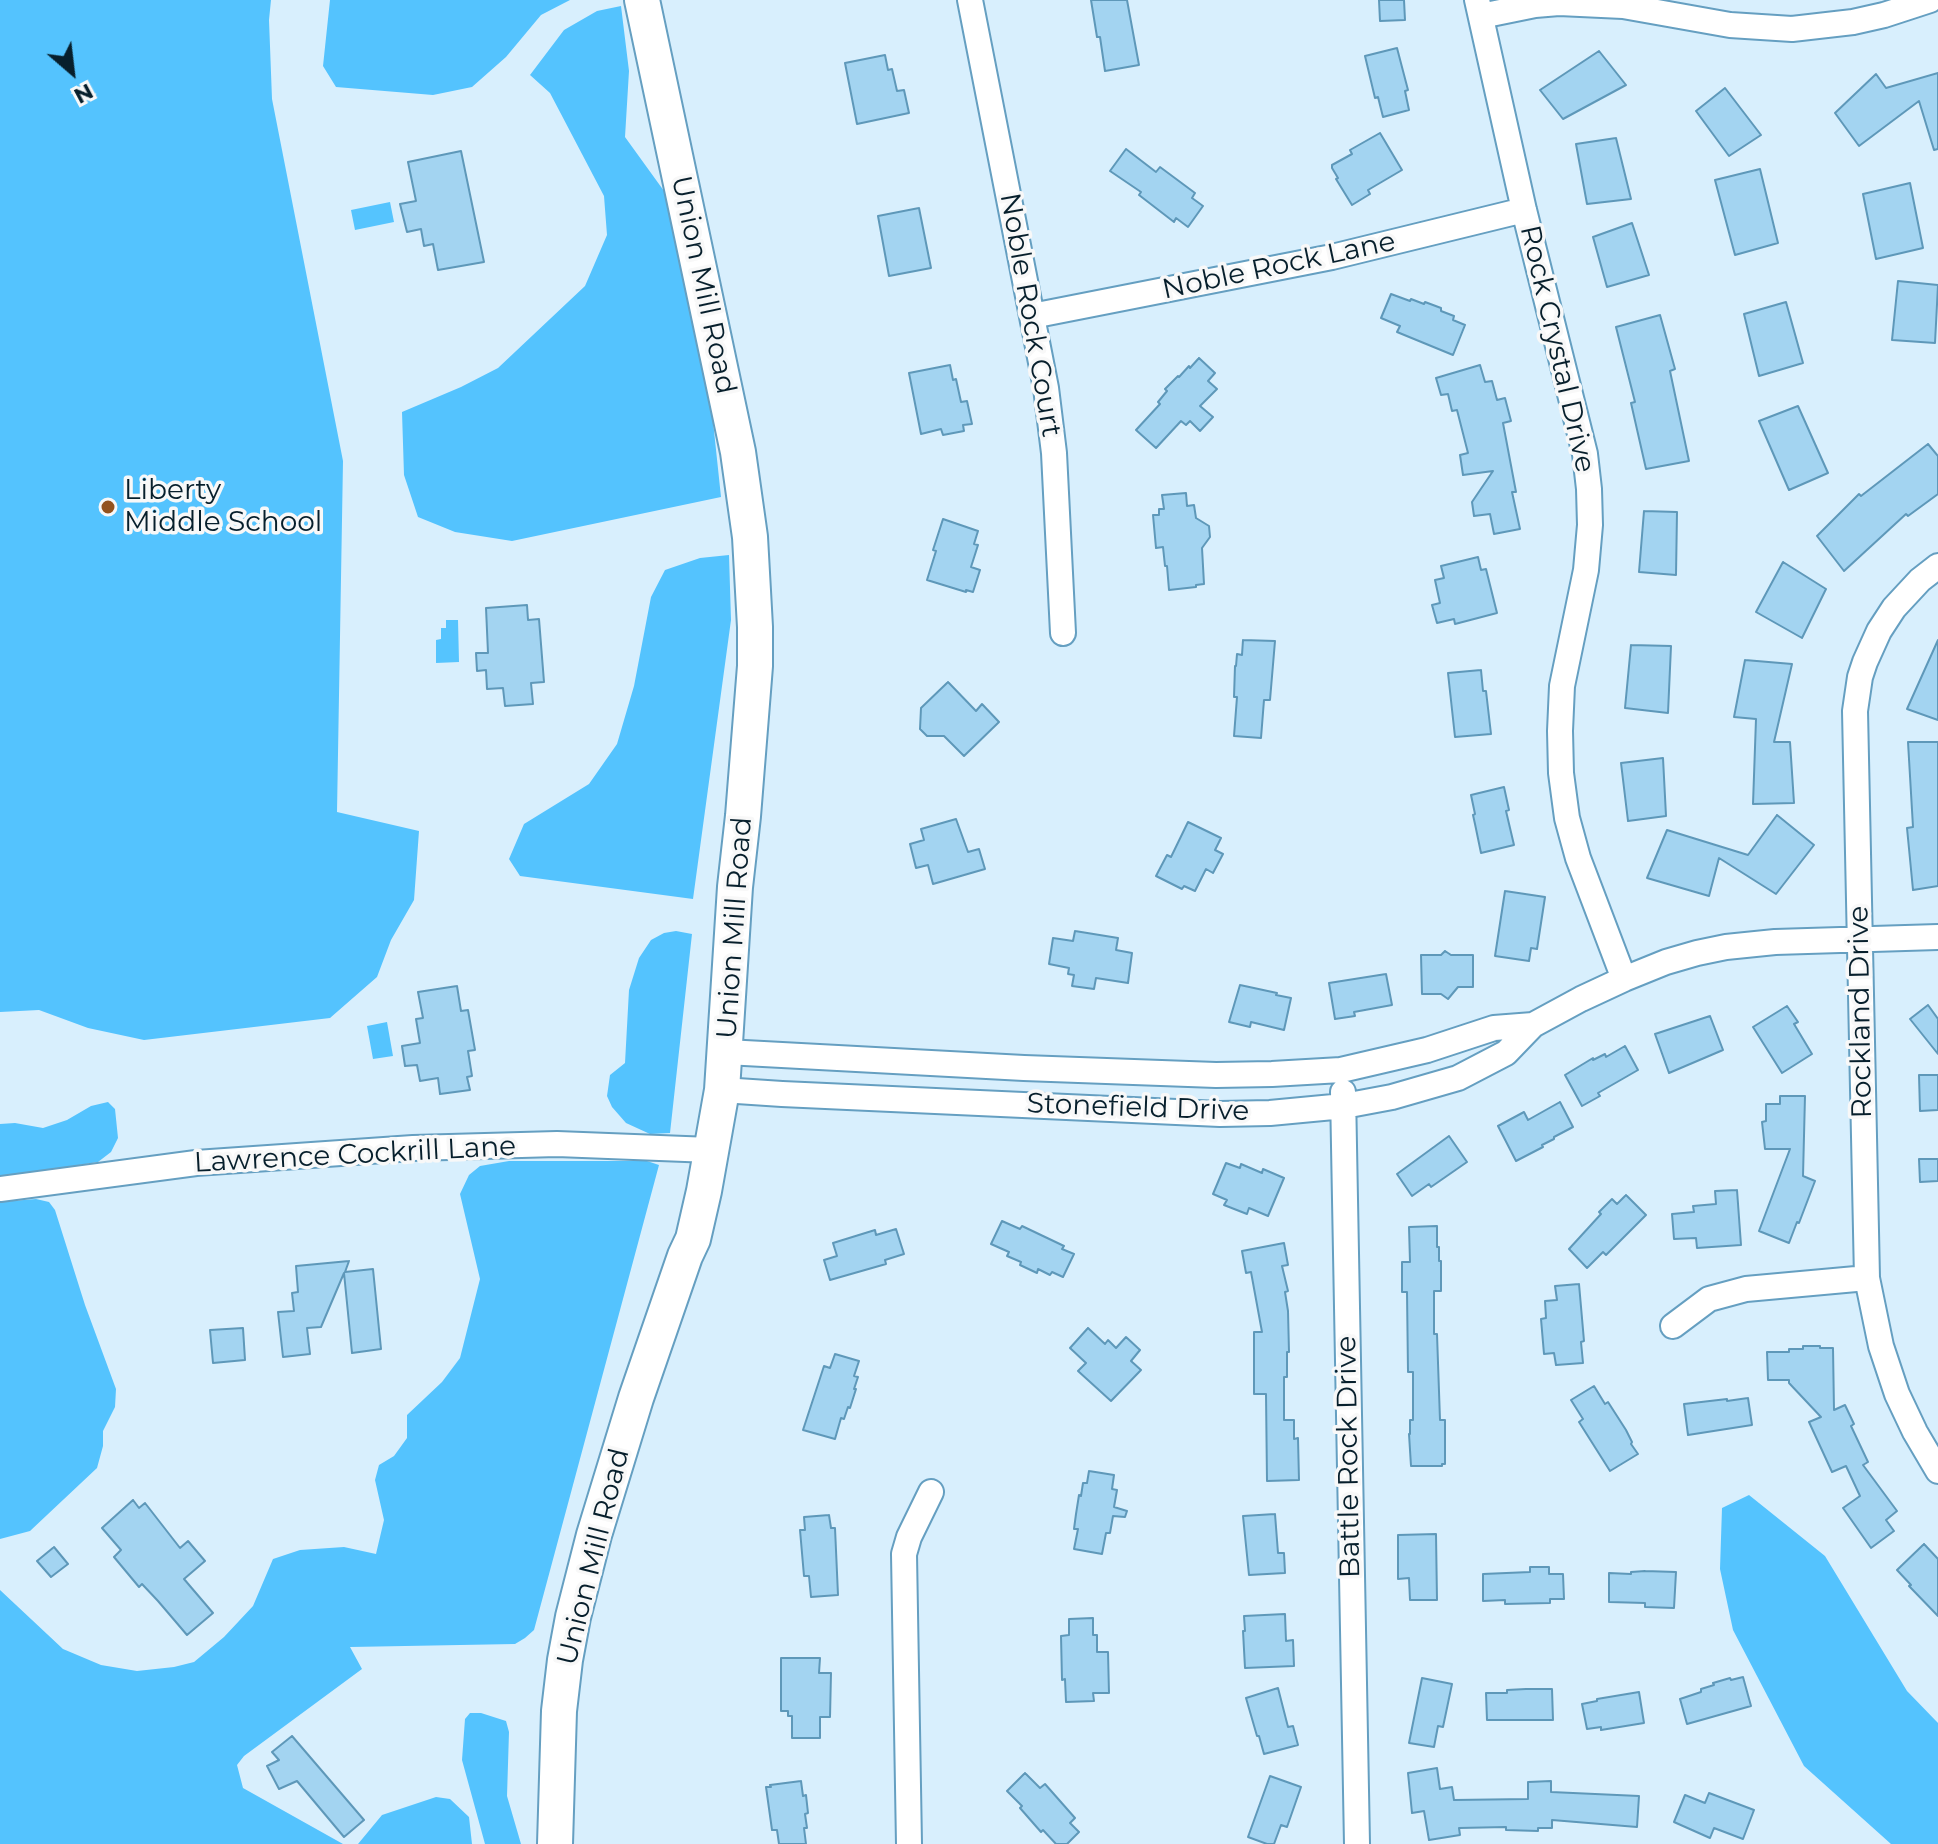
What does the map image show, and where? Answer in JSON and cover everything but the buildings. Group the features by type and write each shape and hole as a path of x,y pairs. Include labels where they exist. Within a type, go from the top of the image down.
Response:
{"street":[{"name":"Union Mill Road","path":"555,1844 559,1711 573,1617 594,1535 636,1398 693,1239 722,1090 735,887 755,666 750,537 738,452 642,0"},
{"name":"Noble Rock Court","path":"970,0 1046,388 1054,453 1063,633"},
{"path":"1479,8 1559,3 1623,6 1730,25 1792,29 1853,22 1930,0"},
{"name":"Rock Crystal Drive","path":"1479,8 1524,210 1582,441 1589,489 1590,525 1586,570 1562,686 1561,773 1567,818 1578,858 1624,979"},
{"name":"Noble Rock Lane","path":"1032,316 1332,257 1524,210"},
{"name":"Rockland Drive","path":"1938,566 1894,608 1872,644 1860,677 1855,711 1867,1278 1881,1346 1897,1394 1938,1471"},
{"name":"Stonefield Drive","path":"722,1090 1220,1114 1344,1106 1392,1097 1458,1078 1506,1053 1533,1025 1581,999 1666,962 1726,947 1775,942 1938,937"},
{"name":"Stonefield Drive","path":"726,1052 1024,1068 1272,1074 1341,1070 1427,1050 1494,1028 1533,1025"},
{"name":"Battle Rock Drive","path":"1341,1070 1357,1844"},
{"name":"Lawrence Cockrill Lane","path":"0,1189 196,1163 413,1148 557,1144 711,1150"},
{"path":"1673,1326 1715,1296 1746,1289 1867,1278"},
{"path":"909,1844 904,1554 931,1492"}],"shaded area":[{"name":"Liberty Middle School","path":"0,0 271,0 272,99 343,461 337,812 419,831 414,900 391,940 377,977 330,1018 144,1040 88,1028 39,1010 0,1012"},
{"path":"330,0 570,0 541,15 506,57 472,87 433,95 336,87 323,66"},
{"path":"621,6 629,71 625,137 664,191 712,412 721,497 512,541 455,532 418,517 404,475 402,412 498,368 585,286 607,235 604,196 550,93 530,75 564,30 597,11"},
{"path":"390,202 394,222 355,230 351,210"},
{"path":"729,555 731,620 693,899 520,876 509,859 524,824 589,784 617,744 634,686 651,597 665,570 700,558"},
{"path":"446,620 458,620 459,662 436,663 436,640 441,639 441,628 446,628"},
{"path":"676,931 692,934 670,1133 650,1134 626,1123 607,1096 610,1075 625,1063 629,990 639,958 651,940"},
{"path":"387,1022 393,1056 373,1059 367,1026"},
{"path":"108,1102 115,1109 118,1138 111,1152 98,1162 0,1178 0,1124 43,1128 67,1120 91,1106"},
{"path":"509,1161 647,1161 659,1165 534,1630 515,1644 350,1647 362,1669 244,1756 237,1765 243,1788 343,1844 0,1844 0,1590 63,1649 101,1665 137,1671 194,1662 224,1637 253,1606 273,1559 300,1550 344,1547 376,1554 384,1520 375,1480 379,1465 394,1456 407,1438 407,1415 442,1382 460,1358 480,1279 460,1194 469,1175 480,1166"},
{"path":"36,1199 49,1202 55,1210 116,1389 115,1407 103,1431 103,1446 97,1468 30,1531 0,1539 0,1202"},
{"path":"1749,1495 1825,1556 1907,1691 1938,1723 1938,1844 1891,1844 1804,1766 1733,1630 1720,1569 1722,1508"},
{"path":"470,1713 506,1721 509,1732 507,1796 521,1844 485,1844 462,1760 465,1719"},
{"path":"436,1797 450,1799 469,1817 472,1844 358,1844 382,1815"}],"place":[{"name":"Liberty Middle School","path":"108,507"}]}
